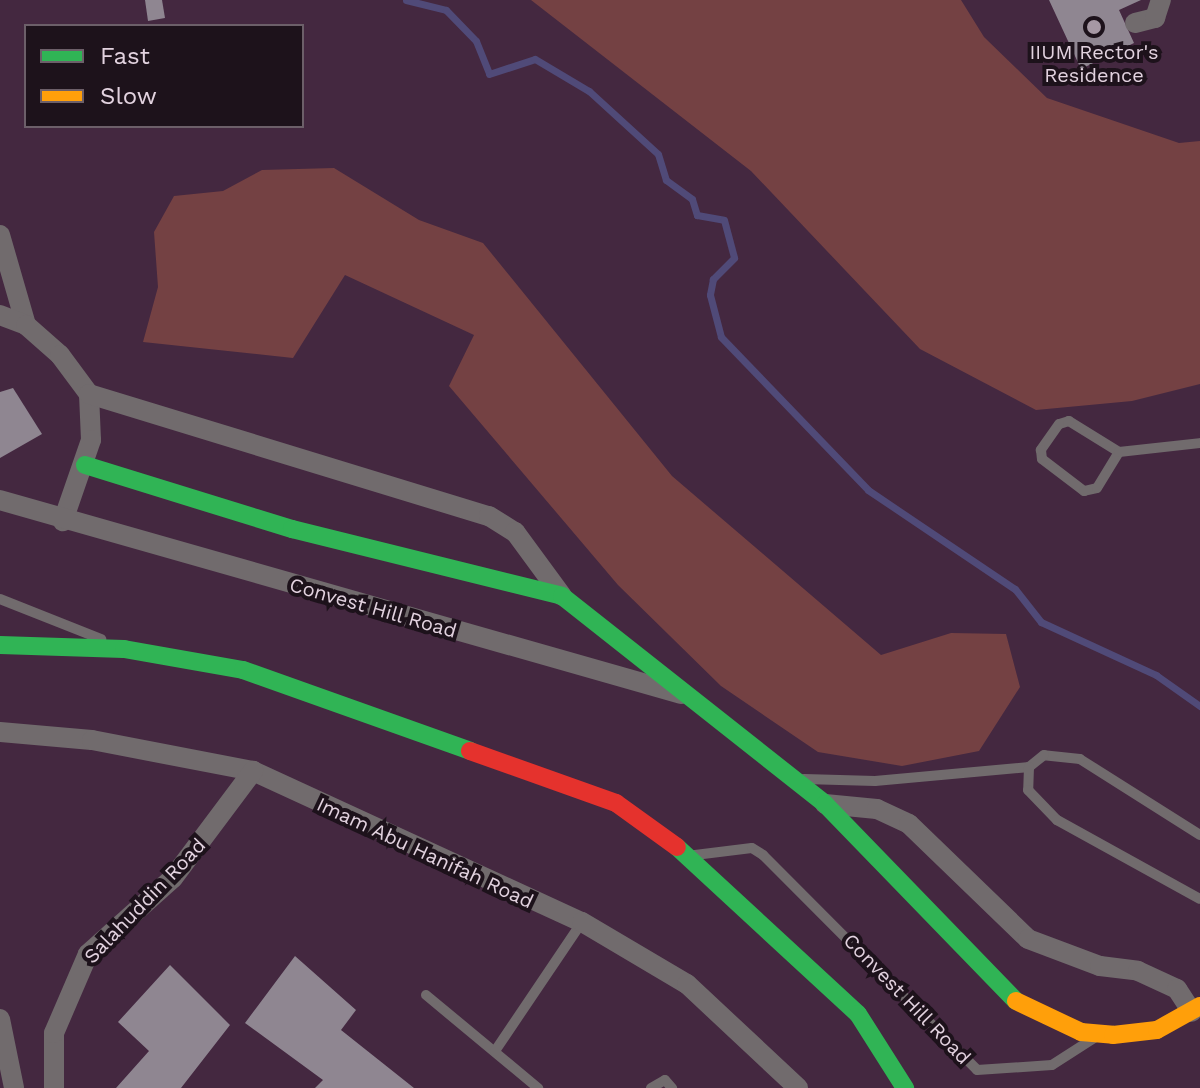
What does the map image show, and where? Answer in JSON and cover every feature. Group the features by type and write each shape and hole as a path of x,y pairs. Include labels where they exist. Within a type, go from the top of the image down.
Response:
{"street":[{"path":"1135,23 1155,18 1161,0"},
{"path":"0,235 26,325 89,394 85,465 63,521"},
{"path":"0,315 26,325"},
{"name":"Convest Hill Road","path":"89,394 489,516 515,532 562,596 682,695 825,804 1008,997 1098,1034 1157,1030 1196,1009 1177,989 1138,971 1085,961 1028,939 909,824 877,809 825,804"},
{"name":"Convest Hill Road","path":"85,465 292,529 562,596"},
{"name":"Convest Hill Road","path":"0,500 63,521 682,695"},
{"path":"0,645 124,649 243,670 513,762 616,803 689,856 858,1014 905,1088"},
{"name":"Imam Abu Hanifah Road","path":"0,732 92,740 253,771 582,922 687,984 798,1088"},
{"name":"Salahuddin Road","path":"54,1088 54,1033 88,954 173,878 253,771"},
{"path":"0,1019 14,1088"}],"lane":[{"path":"1119,452 1097,488 1084,491 1042,459 1041,450 1059,424 1069,421 1119,452 1200,443"},
{"path":"0,599 124,649"},
{"path":"792,779 875,781 1029,767 1044,755 1080,759 1200,835"},
{"path":"1029,767 1028,790 1057,820 1200,899"},
{"name":"Convest Hill Road","path":"689,856 752,848 763,855 977,1070 1052,1065 1098,1034"},
{"path":"495,1051 582,922"},
{"path":"426,995 538,1088"},
{"path":"651,1088 665,1080 672,1088"}],"shaded area":[{"path":"0,0 1200,0 1200,1088 0,1088"},
{"path":"531,0 961,0 984,37 1047,98 1179,143 1200,141 1200,384 1132,401 1036,410 920,349 751,171"},
{"path":"334,168 419,220 483,243 672,476 881,655 951,633 1006,634 1020,687 979,751 902,766 818,752 721,686 618,585 449,386 474,335 345,275 293,358 143,342 158,287 154,232 174,196 223,191 262,170"}],"building":[{"path":"145,0 162,0 165,18 148,21"},
{"name":"IIUM Rector's Residence","path":"1049,0 1141,0 1119,10 1134,43 1081,69"},
{"path":"13,388 42,434 0,458 0,392"},
{"path":"295,956 356,1010 341,1030 414,1088 315,1088 323,1080 245,1023"},
{"path":"170,965 230,1025 181,1088 116,1088 149,1051 118,1022"}],"waterway":[{"path":"406,0 446,10 476,41 489,74 535,59 589,91 658,154 666,180 692,199 697,215 724,220 734,258 713,279 710,295 721,337 868,490 1015,589 1041,622 1156,675 1200,706"}],"traffic: fast":[{"path":"85,465 292,529 562,596 825,804 1016,1001"},
{"path":"0,645 124,649 243,670 470,751"},
{"path":"677,847 858,1014 905,1088"}],"traffic: slow":[{"path":"1016,1001 1081,1032 1113,1035 1157,1030 1200,1006"}],"traffic: jam":[{"path":"470,751 616,803 677,847"}],"place":[{"name":"IIUM Rector's Residence","path":"1094,27"}]}
